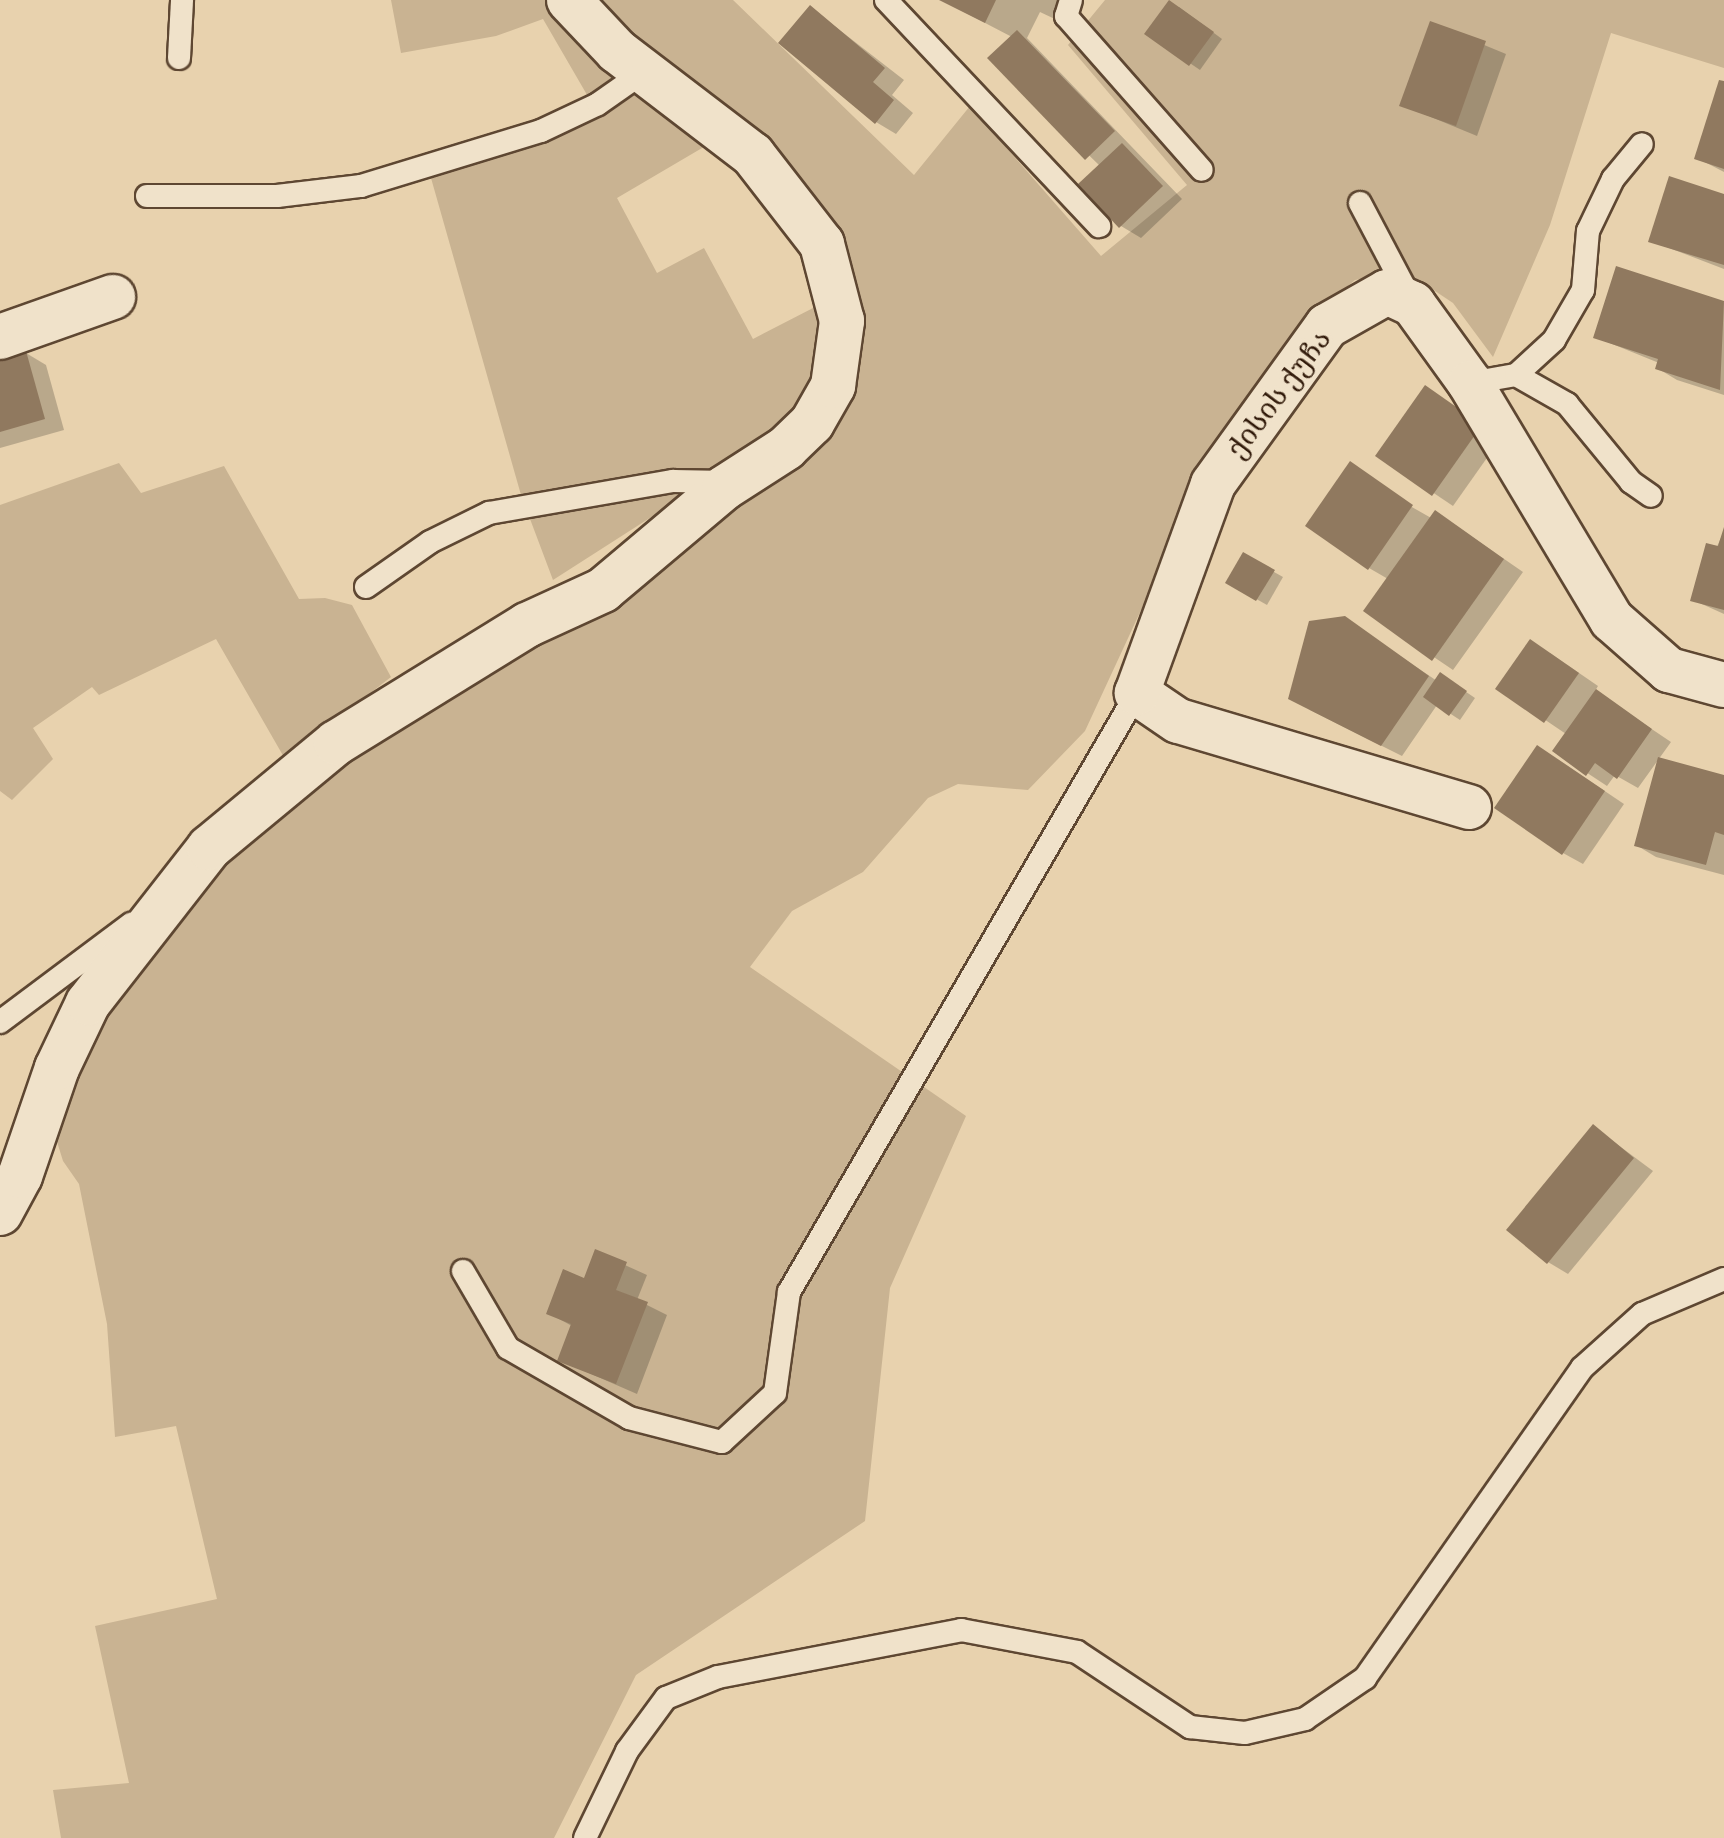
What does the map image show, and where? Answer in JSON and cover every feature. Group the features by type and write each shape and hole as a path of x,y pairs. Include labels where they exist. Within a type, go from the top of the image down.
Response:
{"street":[{"path":"0,1213 20,1176 57,1068 88,1003 164,900 209,848 336,743 527,625 603,590 733,482 786,448 812,423 833,386 842,321 822,244 753,155 645,71 569,0"},
{"name":"ქისის ქუჩა","path":"1137,693 1213,484 1327,326 1387,292 1413,304"},
{"path":"0,337 113,297"},
{"path":"1413,304 1470,383 1612,620 1669,670 1724,685"},
{"path":"1137,693 1178,721 1469,807"}],"lane":[{"path":"179,58 182,0"},
{"path":"886,0 1099,226"},
{"path":"1071,0 1066,16 1202,170"},
{"path":"147,196 277,196 361,186 541,131 598,104 645,71"},
{"path":"1470,383 1516,375 1554,340 1583,290 1588,231 1613,179 1642,144"},
{"path":"1360,203 1413,304"},
{"path":"1516,375 1567,404 1631,482 1651,496"},
{"path":"366,587 430,542 489,513 673,481 733,482"},
{"path":"463,1271 508,1348 629,1418 722,1442 775,1393 789,1292 1137,693"},
{"path":"0,1022 164,900"},
{"path":"585,1838 627,1751 666,1698 718,1677 961,1630 1077,1652 1190,1727 1245,1733 1305,1719 1365,1678 1582,1368 1642,1314 1724,1279"}],"shaded area":[{"path":"391,0 556,0 623,72 590,100 543,19 496,36 401,53"},
{"path":"595,0 733,0 914,175 970,106 1101,256 1187,185 1068,45 1105,0 1724,0 1724,68 1611,33 1550,225 1493,357 1453,303 1405,271 1355,280 1302,324 1268,368 1205,472 1085,731 1028,790 958,784 928,798 863,872 792,911 750,967 966,1116 890,1288 865,1521 636,1675 554,1838 61,1838 53,1790 129,1783 95,1626 217,1599 176,1426 115,1437 107,1324 79,1184 63,1161 54,1132 80,1053 201,873 319,774 618,598 741,497 857,319 660,65"},
{"path":"642,91 714,141 617,198 657,273 704,248 753,339 815,307 829,357 798,423 553,580 521,495 431,178 572,131"},
{"path":"119,463 141,493 224,466 299,599 325,598 352,605 391,677 285,759 216,639 99,695 92,687 33,728 53,759 12,800 0,791 0,505"}],"building":[{"path":"939,0 996,0 985,23"},
{"path":"1169,0 1214,32 1189,66 1144,34"},
{"path":"810,5 885,68 873,82 894,100 875,124 778,43"},
{"path":"1430,21 1486,41 1456,126 1399,106"},
{"path":"1017,30 1115,131 1085,160 987,58"},
{"path":"1719,80 1724,81 1724,169 1694,159"},
{"path":"1122,143 1163,186 1119,228 1078,184"},
{"path":"1669,176 1724,194 1724,265 1648,242"},
{"path":"1616,266 1724,301 1720,390 1655,369 1658,359 1593,338"},
{"path":"26,351 45,419 0,432 0,359"},
{"path":"1425,385 1482,425 1432,496 1375,456"},
{"path":"1350,461 1413,505 1368,570 1305,526"},
{"path":"1435,510 1504,559 1432,661 1363,611"},
{"path":"1724,527 1724,610 1690,601 1706,543 1718,546"},
{"path":"1243,552 1275,570 1256,601 1225,583"},
{"path":"1345,616 1429,676 1381,746 1288,699 1309,621"},
{"path":"1530,639 1579,673 1544,723 1495,689"},
{"path":"1440,672 1467,691 1449,716 1423,697"},
{"path":"1596,689 1652,729 1617,779 1595,763 1586,776 1552,751"},
{"path":"1537,745 1605,791 1562,855 1494,808"},
{"path":"1658,757 1724,775 1724,835 1715,832 1706,865 1634,846"},
{"path":"1593,1124 1634,1158 1547,1264 1506,1230"},
{"path":"595,1249 627,1262 616,1290 648,1302 616,1384 557,1361 571,1324 546,1314 563,1269 584,1278"}]}
